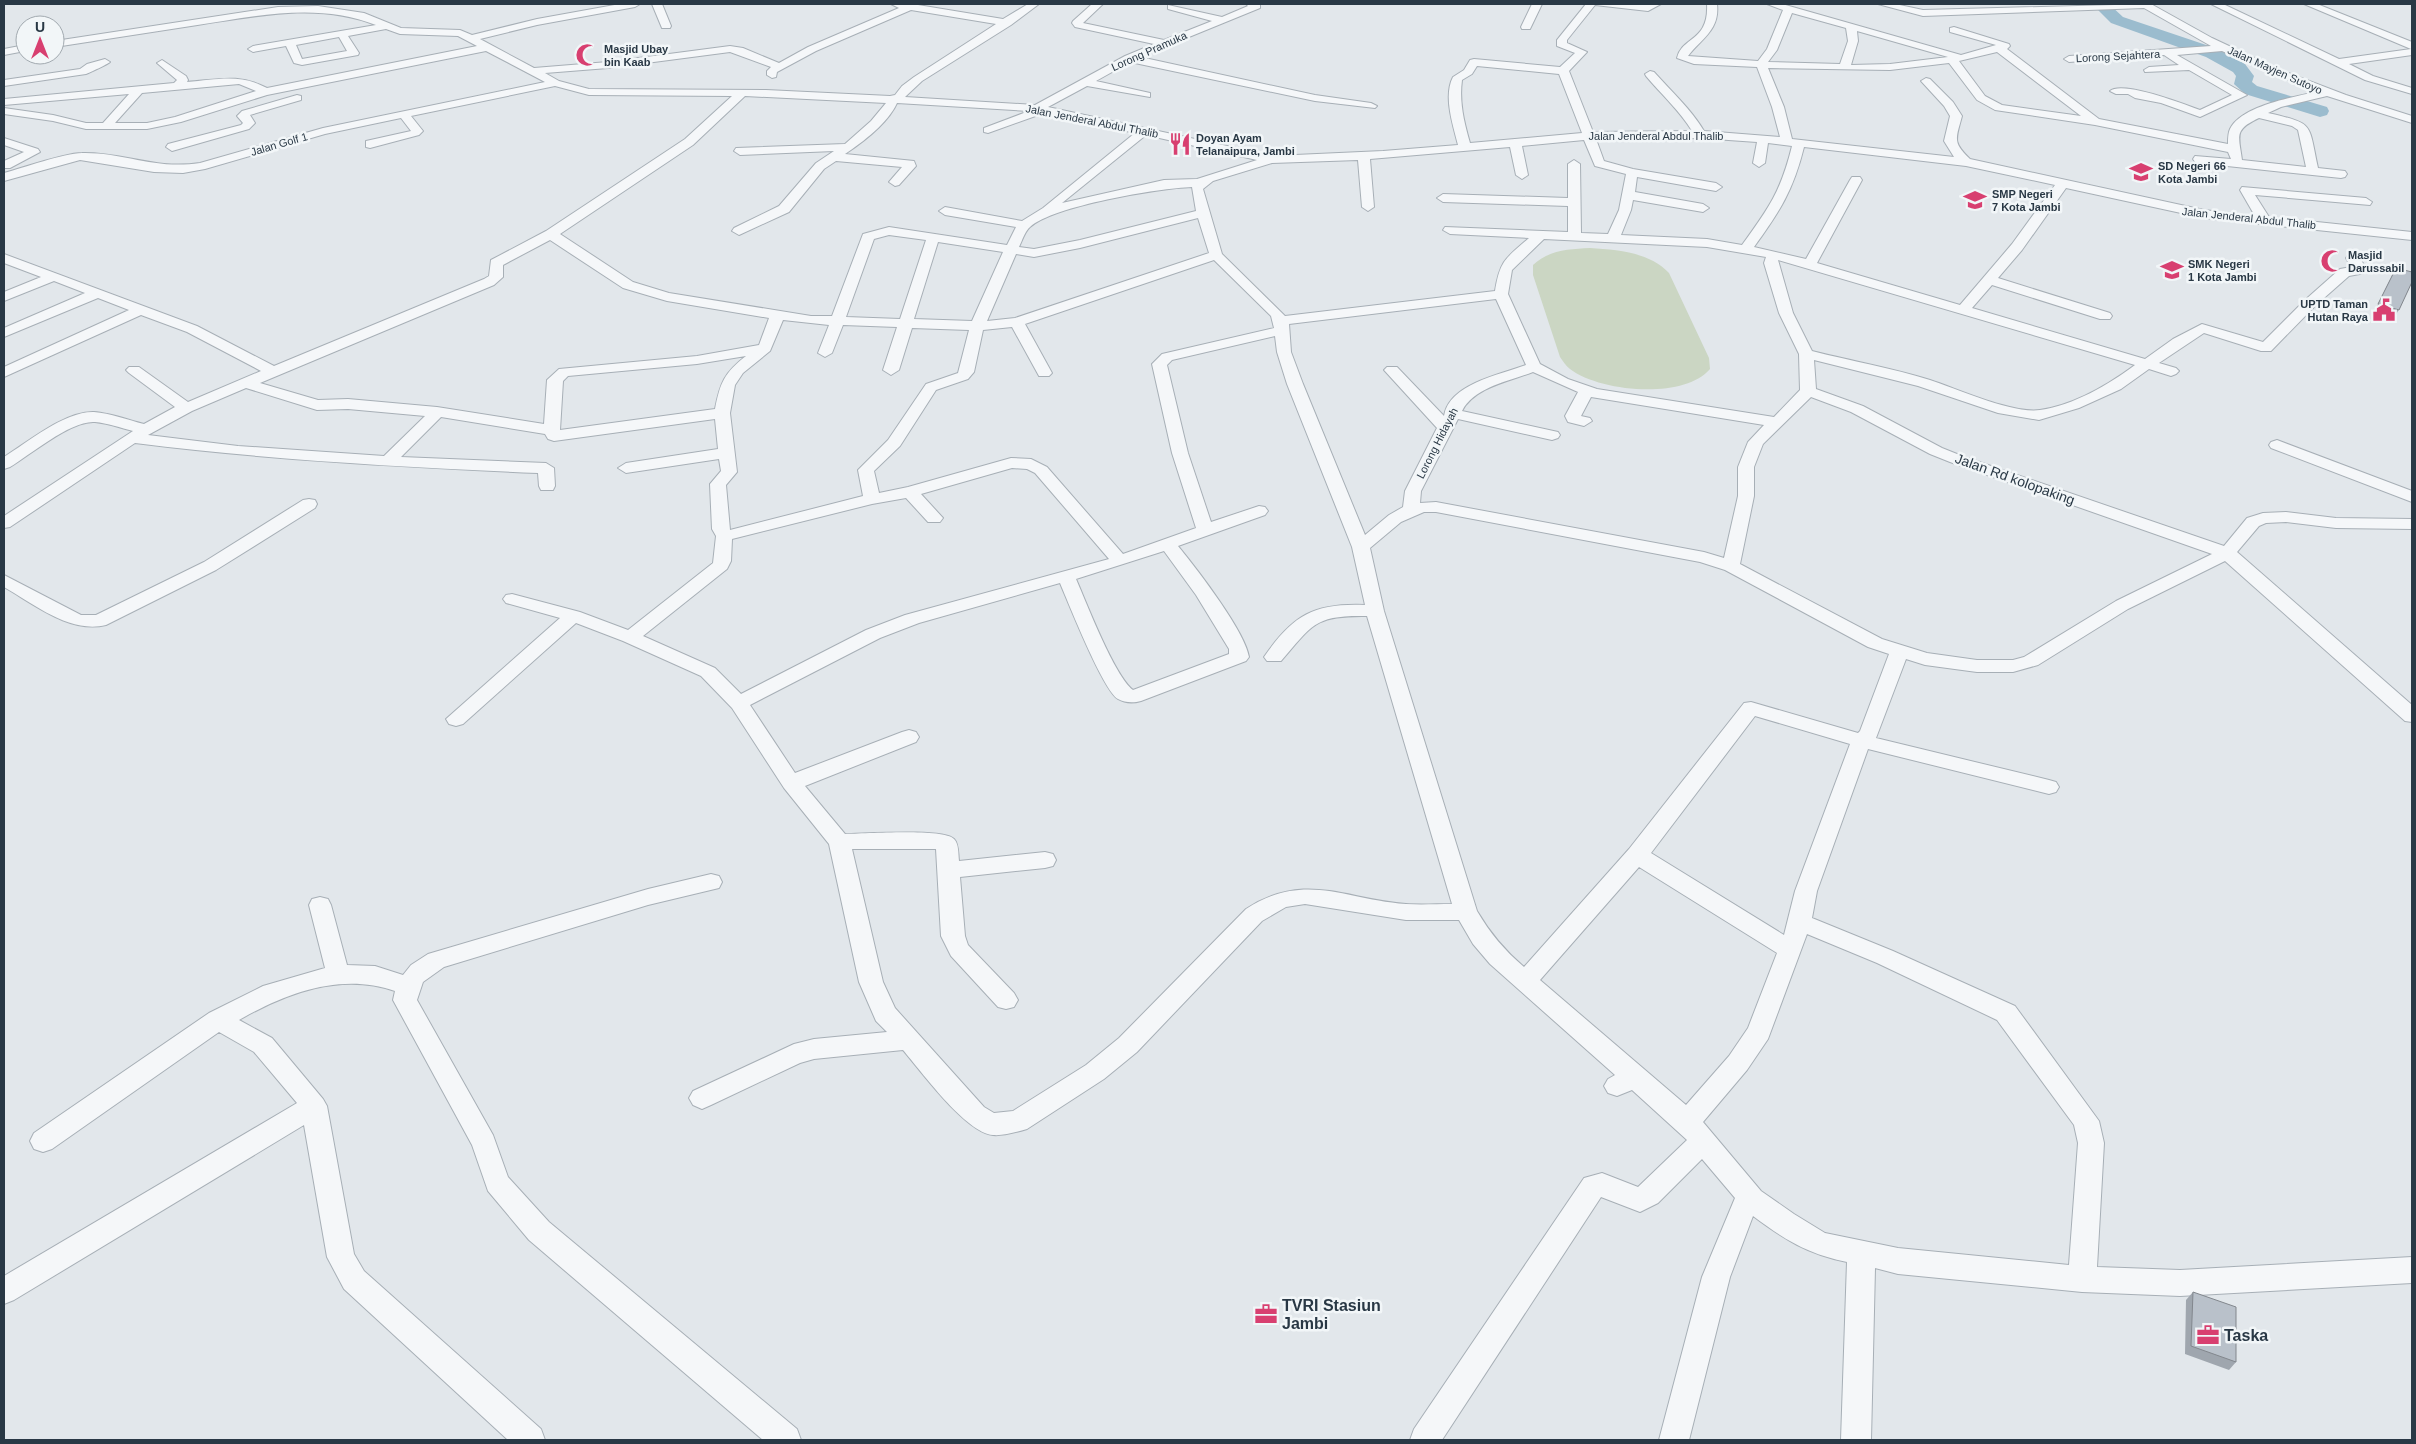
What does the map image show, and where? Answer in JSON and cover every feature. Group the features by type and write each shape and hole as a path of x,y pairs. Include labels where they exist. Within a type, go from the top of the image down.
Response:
{"street":[{"path":"469,39 537,22 635,4"},
{"path":"657,4 666,26"},
{"path":"896,4 1007,23"},
{"path":"739,231 784,208 820,166 848,147 889,109 906,88 1034,4"},
{"path":"1098,4 1077,23 1079,25 1164,43"},
{"name":"Lorong Pramuka","path":"988,130 1041,109 1129,58 1257,6 1250,4"},
{"path":"1526,27 1537,4"},
{"path":"1563,71 1582,52 1561,44 1562,40 1591,4"},
{"path":"1599,4 1648,8 1656,4"},
{"path":"1712,4 1714,14 1708,31 1683,54 1682,58 1694,61 1761,64 1912,65 1957,58 2005,46 1998,42 1954,30"},
{"path":"1772,4 1957,58 1981,98 1988,103 2024,113 2094,122 2233,148"},
{"path":"1883,4 1923,13 2145,4"},
{"name":"Jalan Mayjen Sutoyo","path":"2145,4 2220,49 2325,93 2412,120"},
{"path":"2216,4 2369,78 2412,91"},
{"path":"2309,4 2412,46"},
{"path":"766,93 772,79 772,71 778,66 909,6"},
{"path":"1171,7 1222,20"},
{"path":"65,43 291,9 344,12 372,18 387,26"},
{"path":"1761,64 1772,50 1788,9"},
{"path":"254,49 387,26"},
{"name":"Jalan Jenderal Abdul Thalib","path":"387,26 405,31 448,31 460,33 530,72 555,83 589,92 766,93 896,98 1041,109 1273,160 1364,156 1590,136 1700,134 1763,138 1966,162 2179,210 2412,236"},
{"path":"1845,66 1853,41 1851,26"},
{"path":"290,43 298,61 302,62 354,53 342,34"},
{"path":"4,111 53,118 86,126 147,126 177,120 265,92 484,48"},
{"path":"1999,48 2094,122"},
{"name":"Lorong Sejahtera","path":"2069,59 2168,54 2220,49"},
{"path":"530,72 608,65 730,50 739,50 778,66"},
{"path":"2338,62 2412,52"},
{"path":"172,147 245,127 249,123 243,116 246,113 304,96 497,54"},
{"name":"Lorong Sejahtera","path":"2116,91 2132,92 2142,97 2163,100 2200,114 2242,95 2168,54"},
{"path":"1129,58 1315,98 1370,106"},
{"path":"4,83 82,72 88,70 91,66 105,62"},
{"path":"1465,148 1455,110 1455,90 1457,79 1468,72 1474,62 1563,71"},
{"path":"162,63 182,78 183,80 178,86"},
{"path":"1746,248 1776,208 1790,180 1793,142 1761,64"},
{"path":"2149,70 2193,67"},
{"path":"1563,71 1599,163 1632,172 1716,187"},
{"path":"1650,74 1680,109 1689,115 1700,134"},
{"path":"2174,79 2210,76"},
{"path":"1926,81 1949,104 1956,116 1949,139 1951,148 1966,162"},
{"path":"4,102 53,96 244,82 265,92"},
{"path":"1086,82 1146,95"},
{"name":"Jalan Golf 1","path":"7,174 80,156 102,158 154,168 183,169 201,166 323,131 555,83"},
{"path":"177,120 199,85"},
{"path":"105,127 139,90"},
{"path":"2239,163 2233,148 2235,130 2241,122 2290,99 2325,93"},
{"path":"53,118 84,94"},
{"path":"4,523 140,434 186,408 490,282 496,277 496,263 551,234 689,142 741,94"},
{"path":"29,114 53,96"},
{"path":"370,144 415,133 417,131 402,114"},
{"path":"2258,114 2296,123 2304,129 2313,171"},
{"path":"872,499 866,470 894,443 931,387 963,376 966,372 977,326 1024,225 1046,211 1144,131"},
{"path":"1759,163 1763,138"},
{"path":"4,141 34,152 4,165"},
{"path":"1515,142 1522,175"},
{"path":"740,151 848,147"},
{"path":"1364,156 1368,207"},
{"path":"833,157 910,164 895,182"},
{"path":"2199,159 2341,174"},
{"path":"1046,211 1164,184 1200,183 1209,178 1273,160"},
{"path":"1574,164 1574,236"},
{"path":"1613,236 1626,210 1632,172"},
{"path":"1810,264 1856,180"},
{"path":"1200,183 1197,189 1202,213 1216,255 1277,314 1284,352 1361,547 1375,611 1466,912 1482,938 1498,958 1626,1081 1695,1132 1752,1199 1784,1223 1820,1244 1861,1255 1898,1261 2082,1279 2180,1283 2412,1270"},
{"path":"1964,310 2016,247 2063,183"},
{"path":"2264,219 2246,190 2366,202"},
{"path":"1629,195 1703,208"},
{"path":"1443,198 1574,202"},
{"path":"945,211 1024,225"},
{"path":"825,353 869,236 889,231 1034,253 1202,213"},
{"path":"1450,230 1613,236 1707,242 1746,248 1810,264 2171,371"},
{"path":"551,234 628,285 667,298 811,320 905,324 977,326 1017,322 1216,255"},
{"path":"1541,234 1516,256 1505,269 1502,294 1534,367 1586,391 1776,422"},
{"path":"891,370 933,238"},
{"path":"1731,566 1746,496 1746,467 1756,442 1808,391 1806,354 1786,313 1771,263 1773,254"},
{"path":"4,258 192,329 272,371"},
{"path":"1806,354 1923,383 2004,410 2039,415 2074,405 2116,386 2178,342 2202,328 2266,348 2310,302 2346,272 2360,270 2354,258"},
{"path":"4,297 55,276"},
{"path":"1989,280 2105,316"},
{"path":"4,333 98,293"},
{"path":"1205,530 1180,453 1159,364 1167,357 1280,326 1502,294"},
{"path":"4,372 142,309"},
{"path":"725,536 720,529 718,484 729,472 722,413 727,385 737,370 765,348 778,314"},
{"path":"1017,322 1044,373"},
{"path":"722,413 554,436 552,430 555,380 564,372 697,360 765,348"},
{"name":"Lorong Hidayah","path":"1412,508 1411,497 1413,491 1461,398 1468,392 1534,367"},
{"path":"134,370 186,408"},
{"path":"1392,370 1449,420 1552,435"},
{"path":"244,383 317,405 348,404 437,412 552,430"},
{"path":"1584,421 1572,416 1586,391"},
{"name":"Jalan Rd kolopaking","path":"1808,391 1857,409 1936,451 1956,459 2227,554"},
{"path":"388,461 437,412"},
{"path":"4,464 71,423 94,417 140,434 255,453 546,468 547,486"},
{"path":"2276,445 2412,497"},
{"path":"626,468 727,453"},
{"path":"630,637 721,565 723,558 721,544 725,536 872,499 910,492 1011,463 1031,464 1041,470 1120,561"},
{"path":"910,492 934,518"},
{"path":"4,580 77,620 99,621 210,566 309,504"},
{"path":"1361,547 1402,512 1412,508 1436,507 1704,557 1731,566 1875,643 1933,660 1977,666 2013,666 2031,661 2122,605 2227,554 2253,522 2263,518 2286,517 2336,522 2412,524"},
{"path":"738,703 873,634 912,619 1120,561 1259,510"},
{"path":"1066,576 1100,653 1116,682 1126,695 1134,696 1240,656 1238,649 1212,603 1193,575 1167,544"},
{"path":"2227,554 2412,716"},
{"path":"512,599 573,616 630,637 708,672 738,703 791,783 838,842 871,982 885,1014 975,1115 992,1124 1018,1121 1095,1072 1128,1045 1254,915 1274,901 1290,896 1305,896 1406,912 1466,912"},
{"path":"1274,657 1304,622 1317,614 1330,611 1375,611"},
{"path":"456,719 573,616"},
{"path":"1425,1440 1594,1186 1602,1185 1640,1200 1649,1196 1695,1132 1738,1063 1760,1032 1800,922 1806,891 1859,746 1869,734 1899,651"},
{"path":"1524,982 1637,855 1751,708 1863,740 2049,787"},
{"path":"791,783 909,737"},
{"path":"838,842 941,841 947,845 953,936 958,950 1006,1000"},
{"path":"1637,855 1789,949"},
{"path":"948,870 1045,860"},
{"path":"711,882 648,897 436,960 420,969 407,986 405,1000 484,1143 496,1182 515,1206 539,1231 786,1440"},
{"path":"320,905 338,974"},
{"path":"1800,922 1885,957 2006,1013 2086,1121 2091,1143 2082,1279"},
{"path":"43,1142 218,1020 247,1003 296,984 338,974 371,975 407,986"},
{"path":"218,1020 263,1045 314,1106 340,1257 354,1280 530,1440"},
{"path":"702,1098 794,1054 814,1049 909,1040"},
{"path":"4,1291 314,1106"},
{"path":"1674,1440 1716,1277 1742,1209 1752,1199"},
{"path":"1856,1440 1861,1255"}],"green space":[{"path":"1590,248 1622,251 1643,256 1669,273 1709,358 1710,369 1698,379 1681,385 1662,389 1642,389 1601,383 1584,377 1567,366 1560,357 1533,275 1533,265 1553,253"}],"building":[{"path":"2396,268 2412,272 2412,282 2399,310 2378,304"},
{"name":"Taska","path":"2193,1292 2236,1307 2236,1362 2191,1346"}],"waterway":[{"path":"2100,4 2117,20 2212,53 2239,68 2245,76 2243,84 2251,90 2320,111"}],"place":[{"name":"Masjid Ubay bin Kaab","path":"587,55"},
{"name":"Doyan Ayam Telanaipura, Jambi","path":"1180,144"},
{"name":"SD Negeri 66 Kota Jambi","path":"2141,172"},
{"name":"SMP Negeri 7 Kota Jambi","path":"1975,200"},
{"name":"Masjid Darussabil","path":"2332,261"},
{"name":"SMK Negeri 1 Kota Jambi","path":"2172,270"},
{"name":"UPTD Taman Hutan Raya","path":"2384,310"},
{"name":"TVRI Stasiun Jambi","path":"1266,1314"},
{"name":"Taska","path":"2208,1335"}]}
